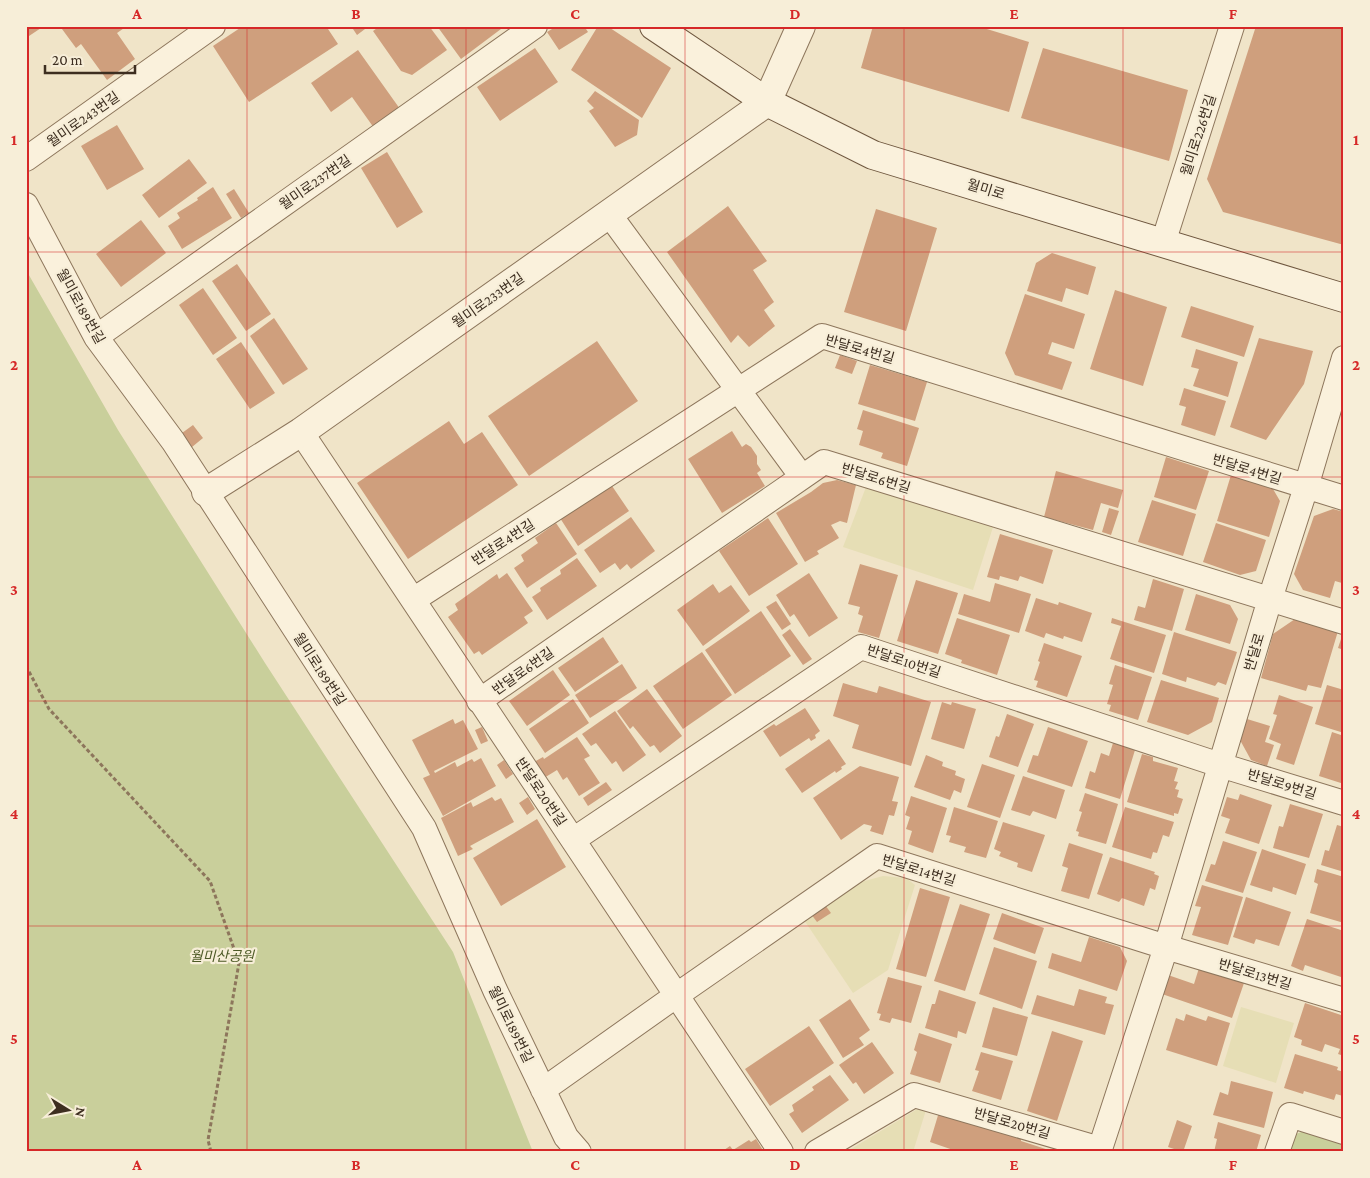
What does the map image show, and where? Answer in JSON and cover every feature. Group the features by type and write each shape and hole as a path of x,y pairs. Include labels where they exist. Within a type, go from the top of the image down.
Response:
{"street":[{"name":"월미로243번길","path":"26,159 213,26"},
{"name":"월미로237번길","path":"96,337 535,26"},
{"name":"월미로","path":"654,26 767,102 872,155 1344,298"},
{"path":"767,102 801,26"},
{"name":"월미로226번길","path":"1163,243 1232,26"},
{"name":"월미로233번길","path":"206,492 301,432 767,102"},
{"name":"월미로189번길","path":"26,205 96,337 173,441 424,828 495,990 566,1137 579,1152"},
{"path":"609,214 802,477"},
{"name":"반달로4번길","path":"412,600 822,336 1306,487"},
{"name":"반달로","path":"1166,947 1344,358"},
{"name":"반달로20번길","path":"301,432 781,1152"},
{"name":"반달로6번길","path":"479,701 824,462 1270,600"},
{"path":"1306,487 1344,498"},
{"path":"1270,600 1344,622"},
{"name":"반달로10번길","path":"573,840 861,647 1220,765"},
{"name":"반달로9번길","path":"1220,765 1344,803"},
{"name":"반달로14번길","path":"677,995 876,856 1166,947"},
{"name":"반달로20번길","path":"817,1152 914,1094 1106,1150 1166,947"},
{"name":"반달로13번길","path":"1166,947 1344,1000"},
{"path":"543,1090 677,995"},
{"path":"1277,1152 1290,1115 1344,1132"}],"path":[{"path":"26,666 49,709 210,881 239,963 208,1140 211,1152"}],"shaded area":[{"path":"866,487 993,527 973,590 843,547"},
{"path":"883,876 906,878 915,885 888,970 853,993 802,917 850,885"},
{"path":"1241,1007 1294,1023 1276,1083 1223,1066"},
{"path":"919,1108 926,1110 913,1152 846,1152"}],"green space":[{"name":"월미산공원","path":"26,270 118,430 265,663 453,952 533,1152 26,1152"},
{"path":"1304,1131 1344,1144 1344,1152 1288,1152 1293,1135"}],"building":[{"path":"26,26 44,26 26,38"},
{"path":"67,26 127,26 117,33 135,59 107,80 81,44 76,48 62,29"},
{"path":"243,26 326,26 338,44 249,102 213,46"},
{"path":"351,26 369,26 357,35"},
{"path":"380,26 429,26 447,50 412,75 401,71 373,31"},
{"path":"437,26 505,26 461,59"},
{"path":"557,26 584,26 588,32 559,50 547,32"},
{"path":"598,26 607,26 671,68 642,118 571,70"},
{"path":"873,26 977,26 1029,42 1009,112 861,68"},
{"path":"1256,26 1344,26 1344,245 1223,212 1207,179"},
{"path":"535,48 558,82 500,121 477,87"},
{"path":"1043,48 1188,90 1169,161 1021,118"},
{"path":"358,50 400,109 374,128 352,97 331,112 311,83"},
{"path":"595,91 639,120 637,135 615,147 589,111 594,108 587,101"},
{"path":"117,125 144,169 107,190 81,146"},
{"path":"387,152 423,212 397,228 361,168"},
{"path":"189,159 207,183 159,218 142,195"},
{"path":"213,187 232,218 182,249 168,226 180,218 177,213 198,200 197,198"},
{"path":"234,189 249,213 241,218 226,194"},
{"path":"728,206 767,261 753,270 774,302 764,310 775,326 749,347 738,335 731,343 667,252"},
{"path":"876,209 937,228 906,331 844,312"},
{"path":"141,220 166,253 121,287 96,254"},
{"path":"1052,253 1096,267 1088,295 1066,288 1062,302 1027,291 1036,263"},
{"path":"237,264 271,314 246,331 212,281"},
{"path":"203,288 237,338 213,355 179,305"},
{"path":"1115,290 1167,307 1143,386 1090,369"},
{"path":"1025,294 1085,314 1074,349 1052,342 1048,354 1072,362 1062,390 1015,375 1005,353"},
{"path":"1191,306 1254,326 1244,357 1181,337"},
{"path":"274,318 308,369 283,385 250,336"},
{"path":"1259,338 1313,351 1304,384 1266,440 1230,427"},
{"path":"597,341 638,401 529,476 488,416"},
{"path":"241,342 275,393 250,409 216,359"},
{"path":"1196,349 1238,362 1228,397 1193,386 1199,369 1191,367"},
{"path":"840,355 857,361 852,374 835,368"},
{"path":"870,365 927,382 915,421 858,404"},
{"path":"1184,388 1226,401 1215,436 1181,425 1186,407 1179,405"},
{"path":"863,410 919,428 907,466 881,458 883,453 859,445 863,431 857,429"},
{"path":"449,421 464,444 482,432 518,485 408,559 357,483"},
{"path":"193,425 203,438 192,447 182,433"},
{"path":"732,431 742,447 746,444 751,447 757,456 757,464 761,470 757,473 765,486 722,513 688,459"},
{"path":"1166,457 1209,471 1196,510 1154,497"},
{"path":"1056,471 1123,490 1118,508 1101,503 1093,530 1044,517"},
{"path":"1231,475 1273,489 1280,501 1269,537 1217,521"},
{"path":"837,480 856,485 847,523 840,521 831,525 839,538 817,551 819,554 805,562 776,513 823,483"},
{"path":"610,483 629,511 578,546 560,518"},
{"path":"1152,500 1196,514 1183,556 1138,542"},
{"path":"1109,508 1119,511 1111,535 1102,532"},
{"path":"1333,509 1344,512 1344,577 1342,583 1335,581 1330,598 1303,590 1294,574 1314,516"},
{"path":"631,517 655,551 631,569 627,564 620,570 615,563 600,573 584,550"},
{"path":"768,518 798,564 749,596 719,551"},
{"path":"556,523 577,554 527,588 514,568 524,561 521,555 538,543 535,538"},
{"path":"1216,523 1266,540 1256,571 1240,575 1203,562"},
{"path":"1000,534 1053,550 1043,584 1020,576 1018,581 1000,576 999,580 987,577"},
{"path":"577,558 597,586 547,620 532,597 541,591 540,588 561,574 560,570"},
{"path":"860,564 898,575 879,638 858,632 863,616 858,614 860,607 848,604"},
{"path":"507,573 533,611 524,617 528,623 482,655 479,651 474,654 448,617 458,610 455,604 497,574 499,579"},
{"path":"809,573 838,618 809,637 794,614 790,617 776,595"},
{"path":"1153,579 1184,589 1172,631 1134,620 1138,606 1145,608"},
{"path":"916,580 958,593 938,654 897,641"},
{"path":"995,583 1031,594 1019,633 958,614 964,594 990,602"},
{"path":"713,584 719,593 731,585 750,611 703,646 677,610"},
{"path":"1196,594 1230,605 1238,619 1230,644 1185,630"},
{"path":"1036,598 1058,605 1059,602 1092,613 1082,642 1064,636 1063,639 1046,633 1044,638 1025,631"},
{"path":"776,601 791,624 782,630 766,607"},
{"path":"761,611 791,656 735,694 705,650"},
{"path":"957,618 1010,635 997,675 961,663 962,660 945,654"},
{"path":"1112,618 1166,635 1154,673 1110,659 1121,626 1111,623"},
{"path":"1295,619 1338,631 1321,688 1308,685 1306,691 1261,678 1273,634"},
{"path":"790,629 812,659 803,665 782,635"},
{"path":"1174,632 1237,652 1226,685 1218,682 1215,686 1187,677 1186,682 1162,674"},
{"path":"1342,636 1344,636 1344,650 1338,648"},
{"path":"603,637 619,662 575,692 558,668"},
{"path":"1044,643 1082,656 1067,697 1036,687 1038,681 1034,680"},
{"path":"702,652 732,695 683,729 653,686"},
{"path":"622,664 637,688 590,718 575,695"},
{"path":"1115,665 1152,677 1138,720 1109,711 1111,705 1107,704 1113,685 1109,684"},
{"path":"553,670 570,695 527,726 509,701"},
{"path":"1161,680 1219,698 1212,722 1188,735 1147,722"},
{"path":"843,683 877,693 879,686 931,702 911,766 852,748 859,725 833,716"},
{"path":"1327,685 1344,690 1344,733 1315,724"},
{"path":"647,689 682,736 660,753 654,745 650,747 633,726 630,729 617,711"},
{"path":"1279,695 1313,707 1294,765 1276,759 1281,744 1269,739 1277,715 1273,714"},
{"path":"573,699 589,723 545,753 529,729"},
{"path":"942,702 951,705 952,702 976,709 964,749 931,739"},
{"path":"805,708 820,731 815,735 816,738 811,741 809,738 780,757 763,731 774,724 776,726"},
{"path":"615,711 646,755 623,772 616,761 612,764 596,743 591,746 582,734"},
{"path":"1007,714 1034,724 1018,767 989,757 996,736 999,737"},
{"path":"453,719 455,724 463,720 478,749 434,771 435,773 455,762 457,767 472,759 474,762 481,758 496,786 443,816 423,778 430,775 412,740"},
{"path":"1247,719 1270,726 1265,742 1274,745 1267,766 1251,760 1240,740"},
{"path":"482,727 488,741 481,744 475,730"},
{"path":"1048,727 1088,741 1072,787 1027,772 1033,755 1038,756"},
{"path":"1332,732 1344,736 1344,784 1319,776"},
{"path":"577,737 590,756 584,759 600,783 579,796 567,777 563,780 557,770 544,778 534,762 543,757 544,759"},
{"path":"829,739 846,764 836,773 835,771 802,793 785,769"},
{"path":"1113,743 1135,750 1120,799 1085,788 1090,771 1095,773 1101,753 1109,756"},
{"path":"1142,754 1153,757 1153,761 1178,768 1174,781 1178,782 1175,789 1179,790 1177,797 1183,799 1178,814 1174,813 1174,816 1127,802"},
{"path":"926,755 943,762 942,766 956,771 955,775 965,779 961,793 954,790 950,800 914,787"},
{"path":"504,760 513,774 506,779 497,765"},
{"path":"982,764 1015,775 1000,818 967,807"},
{"path":"860,766 899,777 892,801 898,802 894,816 889,815 883,835 870,831 872,826 864,824 841,840 813,798"},
{"path":"1023,776 1065,790 1056,819 1033,811 1030,816 1011,810"},
{"path":"606,782 612,790 588,806 583,798"},
{"path":"1085,793 1118,804 1106,844 1078,836 1079,832 1076,831 1082,812 1079,811"},
{"path":"1240,794 1272,805 1259,844 1225,833 1230,819 1221,816 1227,797 1238,800"},
{"path":"911,796 947,808 933,853 908,844 912,831 906,829 910,817 905,815"},
{"path":"492,797 495,801 501,798 514,822 470,846 473,849 458,856 441,818 471,802 473,807"},
{"path":"528,797 535,809 527,815 519,803"},
{"path":"1290,804 1323,814 1309,858 1273,848 1279,826 1283,827"},
{"path":"954,807 998,821 986,858 964,852 966,847 949,842 951,836 946,835"},
{"path":"1125,807 1174,822 1169,837 1163,835 1157,853 1153,852 1151,859 1112,847"},
{"path":"537,819 566,867 501,906 473,858"},
{"path":"1003,822 1045,835 1032,872 1017,867 1018,863 999,856 1001,852 994,849"},
{"path":"1337,825 1344,827 1344,872 1321,865 1325,850 1329,851"},
{"path":"1223,841 1257,852 1243,893 1205,881 1211,864 1215,865"},
{"path":"1069,843 1103,854 1089,899 1061,891 1068,868 1062,866"},
{"path":"1262,849 1306,864 1296,895 1273,887 1272,892 1250,885"},
{"path":"1110,857 1155,872 1154,874 1159,876 1155,890 1150,888 1144,906 1122,898 1119,902 1097,894"},
{"path":"1317,869 1344,877 1344,923 1310,913 1318,884 1314,882"},
{"path":"1202,885 1243,897 1228,945 1192,935 1201,907 1195,906"},
{"path":"920,888 950,897 926,977 896,969"},
{"path":"1246,897 1291,912 1279,946 1256,939 1254,944 1233,937"},
{"path":"960,904 990,914 965,991 934,981"},
{"path":"825,905 831,913 817,922 811,914"},
{"path":"1002,913 1044,928 1035,954 993,939"},
{"path":"1307,919 1344,931 1344,967 1341,977 1305,965 1303,971 1291,966"},
{"path":"1089,937 1120,947 1127,961 1117,991 1048,968 1052,953 1081,962"},
{"path":"994,947 1037,961 1022,1009 979,994"},
{"path":"1199,968 1244,983 1232,1018 1162,994 1168,975 1194,984"},
{"path":"888,977 922,986 911,1023 892,1018 890,1023 879,1020 881,1014 877,1013"},
{"path":"1079,989 1107,997 1105,1003 1114,1005 1105,1035 1031,1014 1037,995 1074,1006"},
{"path":"939,990 976,1002 966,1034 958,1031 957,1038 925,1028 932,1004 935,1004"},
{"path":"850,999 870,1030 859,1038 864,1045 843,1058 819,1020"},
{"path":"1305,1003 1344,1016 1344,1056 1338,1054 1340,1049 1325,1044 1322,1052 1301,1045 1302,1040 1294,1037"},
{"path":"993,1007 1028,1017 1017,1056 982,1047"},
{"path":"1186,1014 1206,1021 1208,1016 1230,1023 1217,1066 1166,1050 1176,1018 1184,1021"},
{"path":"809,1026 834,1063 770,1106 745,1069"},
{"path":"1052,1031 1083,1041 1057,1121 1027,1111"},
{"path":"919,1033 952,1044 940,1083 910,1074 917,1052 914,1050"},
{"path":"872,1042 894,1073 864,1094 856,1082 853,1084 839,1065"},
{"path":"981,1052 1013,1061 1001,1100 972,1091 979,1071 975,1070"},
{"path":"1295,1054 1338,1067 1337,1070 1344,1072 1343,1096 1336,1094 1334,1100 1304,1091 1303,1094 1284,1088"},
{"path":"830,1075 849,1100 802,1133 789,1114 794,1111 792,1105 814,1090 812,1087"},
{"path":"1231,1081 1273,1092 1264,1128 1213,1115 1220,1092 1228,1095"},
{"path":"939,1112 1021,1138 1021,1141 1055,1152 959,1152 930,1142"},
{"path":"1177,1120 1192,1126 1183,1152 1168,1147"},
{"path":"1218,1122 1261,1135 1256,1152 1214,1152 1217,1139 1214,1138"},
{"path":"756,1139 764,1152 721,1152 730,1146 733,1150 749,1140 751,1142"}]}
